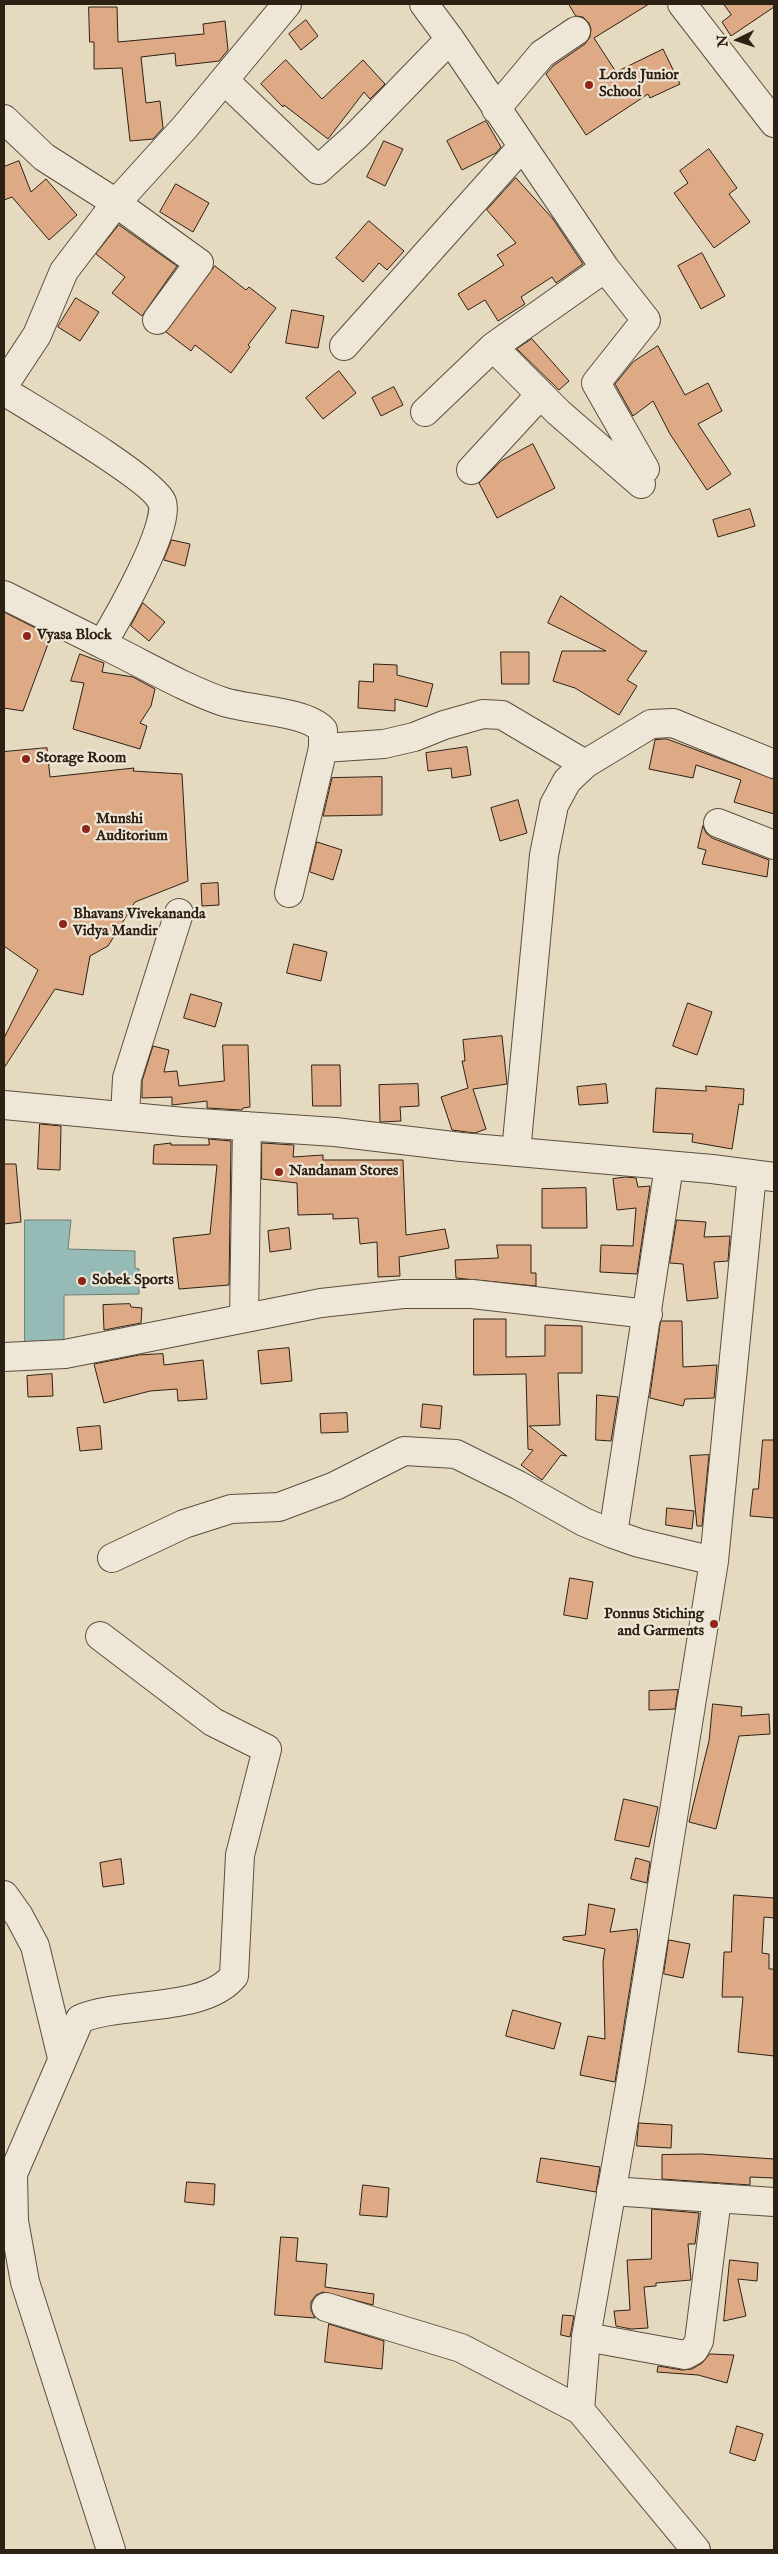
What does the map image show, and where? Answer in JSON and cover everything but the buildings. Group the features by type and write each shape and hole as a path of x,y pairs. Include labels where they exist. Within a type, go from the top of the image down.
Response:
{"street":[{"path":"4,385 36,335 64,271 122,196 185,127 287,4"},
{"path":"424,4 450,39 604,268 646,320 596,383 643,477 540,395 493,347"},
{"path":"682,4 774,123"},
{"path":"496,109 542,54 576,31"},
{"path":"224,80 318,170 356,136 450,39"},
{"path":"4,119 44,157 122,196 199,263 157,320"},
{"path":"344,346 522,147"},
{"path":"425,412 493,347 604,268"},
{"path":"4,391 124,468 148,485 162,502 162,515 158,532 130,596 102,644"},
{"path":"471,470 540,395"},
{"path":"4,595 224,702 318,724 323,730 323,748 288,893"},
{"path":"323,748 384,744 414,737 444,725 483,714 502,715 585,764"},
{"path":"516,1152 544,855 554,805 567,780 585,764 651,724 673,723 774,764"},
{"path":"718,823 774,845"},
{"path":"125,1116 127,1078 179,913"},
{"path":"4,1105 335,1132 516,1152 763,1175 714,1561 586,2337 580,2410"},
{"path":"244,1318 247,1126"},
{"path":"613,1534 648,1314 669,1166"},
{"path":"4,1357 65,1354 321,1303 403,1294 472,1294 648,1314"},
{"path":"112,1558 184,1524 231,1509 279,1507 335,1486 404,1451 456,1454 518,1485 584,1522 639,1543 714,1561"},
{"path":"100,1636 213,1722 267,1749 240,1855 234,1976 226,1986 211,1993 140,2008 95,2012 80,2019 13,2174 14,2221 12,2250 25,2282 112,2550"},
{"path":"4,1895 19,1916 35,1946 62,2058"},
{"path":"611,2191 774,2202"},
{"path":"586,2337 686,2355 694,2350 700,2341 717,2198"},
{"path":"326,2307 461,2348 580,2410 696,2550"}],"water":[{"name":"Sobek Sports","path":"25,1220 71,1220 68,1249 135,1251 135,1268 139,1269 139,1294 64,1295 64,1351 25,1351"}],"place":[{"name":"Lords Junior School","path":"589,85"},
{"name":"Vyasa Block","path":"27,636"},
{"name":"Storage Room","path":"26,759"},
{"name":"Munshi Auditorium","path":"86,829"},
{"name":"Bhavans Vivekananda Vidya Mandir","path":"63,924"},
{"name":"Nandanam Stores","path":"279,1172"},
{"name":"Sobek Sports","path":"82,1281"},
{"name":"Ponnus Stiching and Garments","path":"714,1624"}]}
